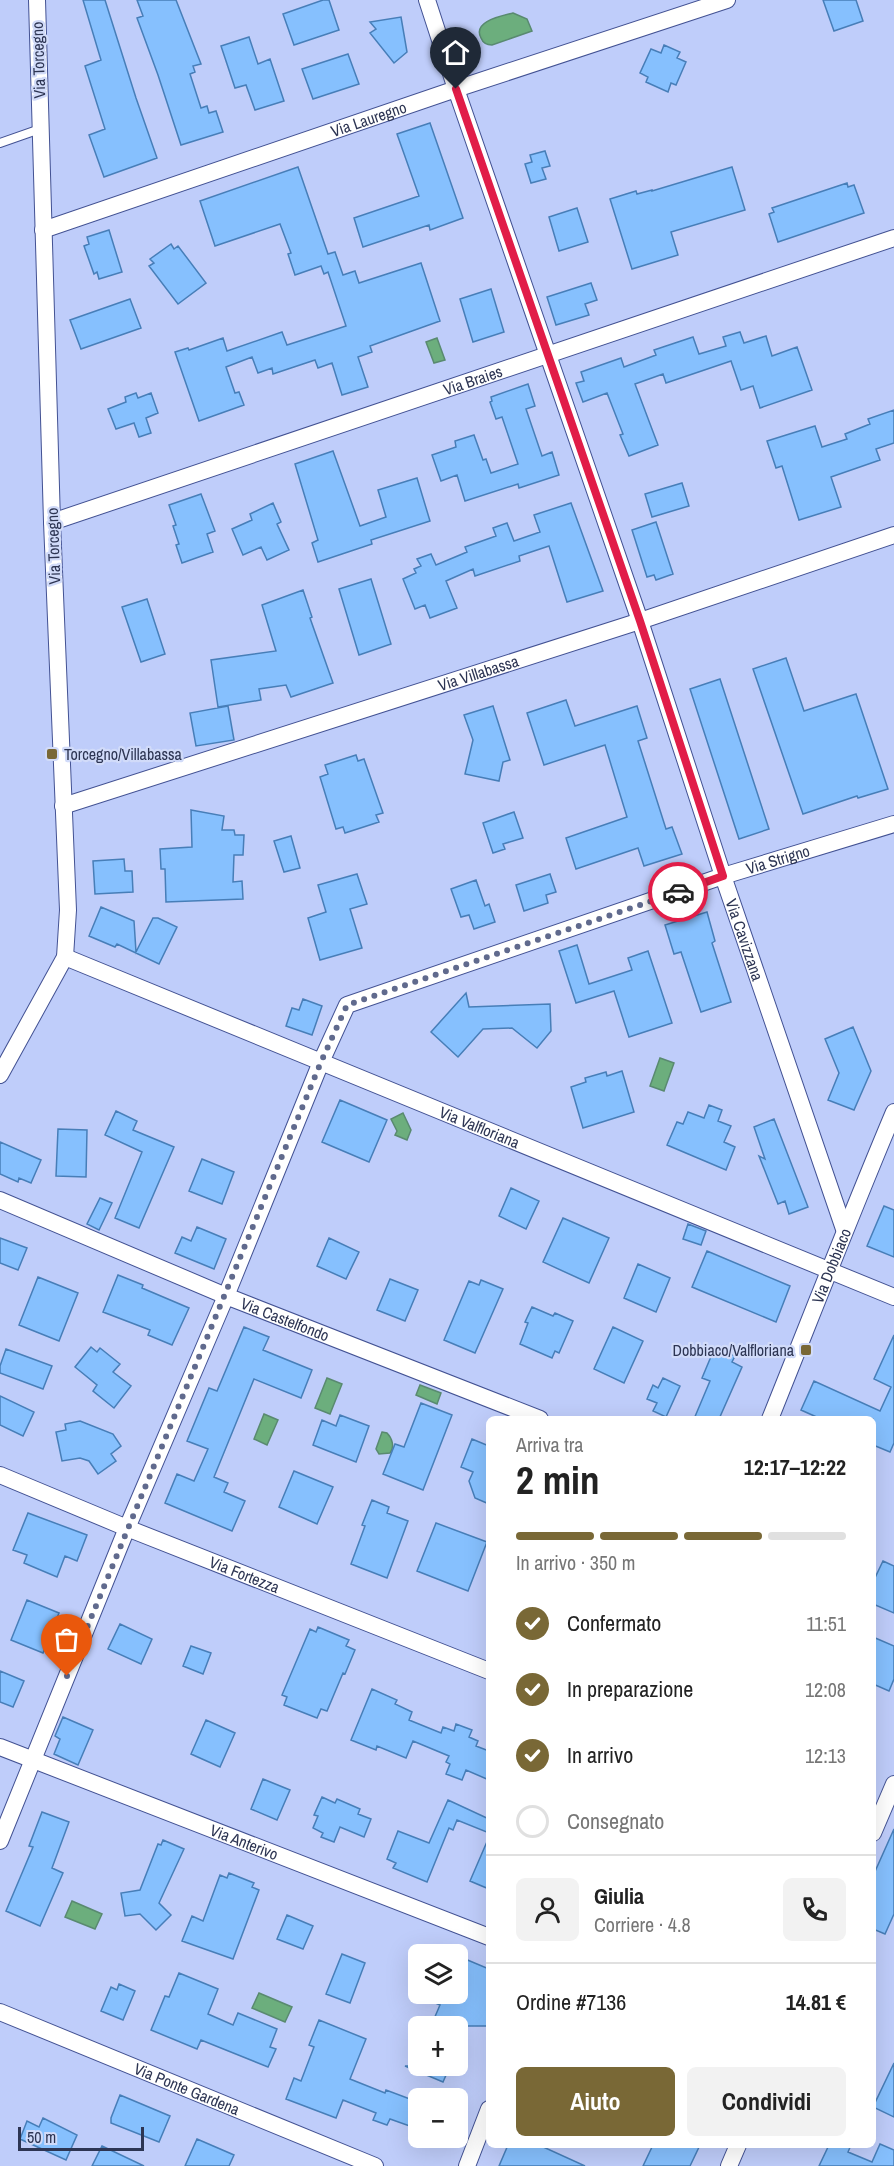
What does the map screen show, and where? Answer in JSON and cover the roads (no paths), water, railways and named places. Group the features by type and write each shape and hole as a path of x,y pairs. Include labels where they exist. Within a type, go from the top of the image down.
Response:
{"street":[{"name":"Via Torcegno","path":"0,1075 65,957 68,910 52,522 37,0"},
{"name":"Via Cavizzana","path":"427,0 640,621 723,876 844,1229"},
{"name":"Via Lauregno","path":"43,230 456,89 728,0"},
{"name":"Via Braies","path":"52,522 894,238"},
{"name":"Via Villabassa","path":"63,806 640,621 894,535"},
{"name":"Via Strigno","path":"0,1841 127,1528 226,1296 321,1062 347,1005 723,876 894,824"},
{"name":"Via Valfloriana","path":"65,957 894,1297"},
{"name":"Via Dobbiaco","path":"771,1416 830,1270 844,1229 894,1112"},
{"name":"Via Castelfondo","path":"0,1200 226,1296 532,1416"},
{"name":"Via Fortezza","path":"0,1475 127,1528 486,1670"},
{"name":"Via Anterivo","path":"0,1748 486,1936"},
{"path":"876,1826 894,1784"},
{"name":"Via Ponte Gardena","path":"0,2012 375,2166"},
{"path":"467,2166 486,2117"},
{"path":"729,2166 737,2148"}],"lane":[{"path":"0,142 40,129"}],"place":[{"name":"Torcegno/Villabassa","path":"52,754"},
{"name":"Dobbiaco/Valfloriana","path":"806,1350"}]}
